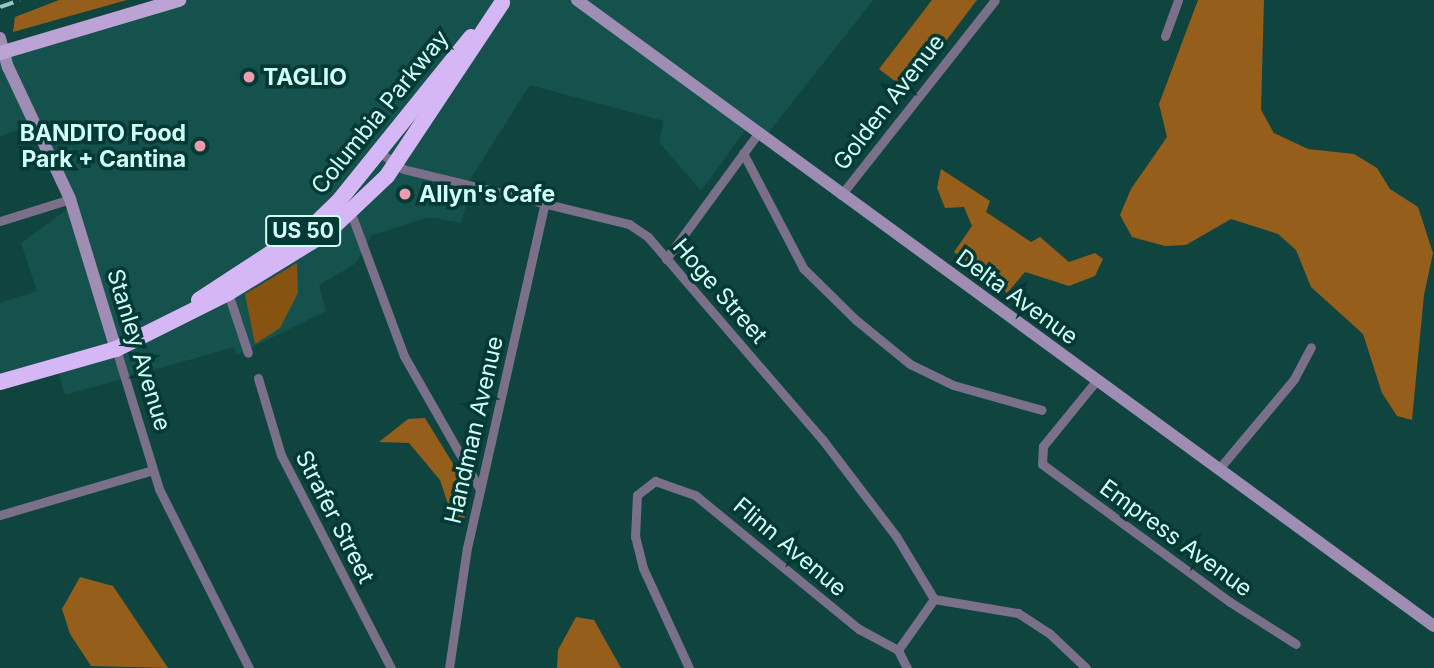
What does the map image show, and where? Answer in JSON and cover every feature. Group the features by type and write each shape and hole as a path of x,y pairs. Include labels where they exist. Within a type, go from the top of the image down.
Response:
{"highway":[{"name":"Columbia Parkway","path":"184,313 209,291 315,224 341,198 441,71 503,1"},
{"name":"Columbia Parkway","path":"0,382 116,349 228,293 352,213 395,165 503,1"},
{"path":"395,165 393,156 424,114 441,71"}],"main road":[{"path":"2,48 179,0"},
{"name":"Delta Avenue","path":"577,0 1096,382 1434,626"},
{"name":"Stanley Avenue","path":"2,48 70,199 116,349"}],"street":[{"name":"Golden Avenue","path":"841,195 995,0"},
{"path":"1166,36 1178,0"},
{"path":"666,258 759,132"},
{"name":"Hoge Street","path":"379,152 395,165 629,224 666,258 822,439 896,536 934,599"},
{"path":"743,153 803,268 856,320 911,363 953,385 1042,410"},
{"path":"341,198 352,213 404,356 480,489"},
{"path":"0,221 70,199"},
{"name":"Handman Avenue","path":"449,668 480,489 545,202"},
{"path":"228,293 248,353"},
{"path":"1218,470 1294,379 1311,347"},
{"name":"Stanley Avenue","path":"116,349 153,470 249,668"},
{"name":"Strafer Street","path":"258,378 281,455 391,668"},
{"name":"Empress Avenue","path":"1096,382 1043,446 1039,458 1047,469 1230,602 1296,644"},
{"path":"0,514 153,470"},
{"name":"Flinn Avenue","path":"689,668 643,569 635,537 637,495 654,481 695,495 859,629 898,650"},
{"path":"907,668 898,650 934,599 1018,613 1049,633 1086,668"}],"shaded area":[{"path":"59,0 127,0 13,32 15,17"},
{"path":"179,0 873,0 765,137 749,125 701,191 659,142 664,121 530,85 467,184 472,186 461,223 429,217 372,235 355,264 319,285 326,311 237,355 234,347 65,395 56,365 0,382 0,303 37,291 21,243 72,206 36,125 0,136 0,53"},
{"path":"932,0 977,0 908,91 879,69"},
{"path":"1198,0 1264,0 1261,110 1274,133 1308,149 1354,154 1377,168 1390,189 1418,207 1433,253 1424,295 1412,420 1397,416 1382,393 1363,334 1311,287 1296,250 1278,234 1231,219 1186,245 1165,246 1132,237 1120,215 1131,189 1167,137 1159,104"},
{"path":"941,169 990,201 986,212 1031,242 1040,237 1069,262 1095,253 1103,259 1095,276 1069,286 1025,272 1007,293 954,252 972,226 964,207 945,208 937,188"},
{"path":"297,263 298,293 280,328 255,344 245,294"},
{"path":"425,418 471,493 463,524 455,526 440,480 409,443 379,442 408,419"},
{"path":"80,577 113,586 168,668 91,666 70,634 62,609"},
{"path":"576,617 594,620 621,668 557,668 558,650"}],"railway":[{"path":"0,7 20,0"}],"place":[{"name":"TAGLIO","path":"249,77"},
{"name":"BANDITO Food Park + Cantina","path":"200,146"},
{"name":"Allyn's Cafe","path":"405,194"}]}
